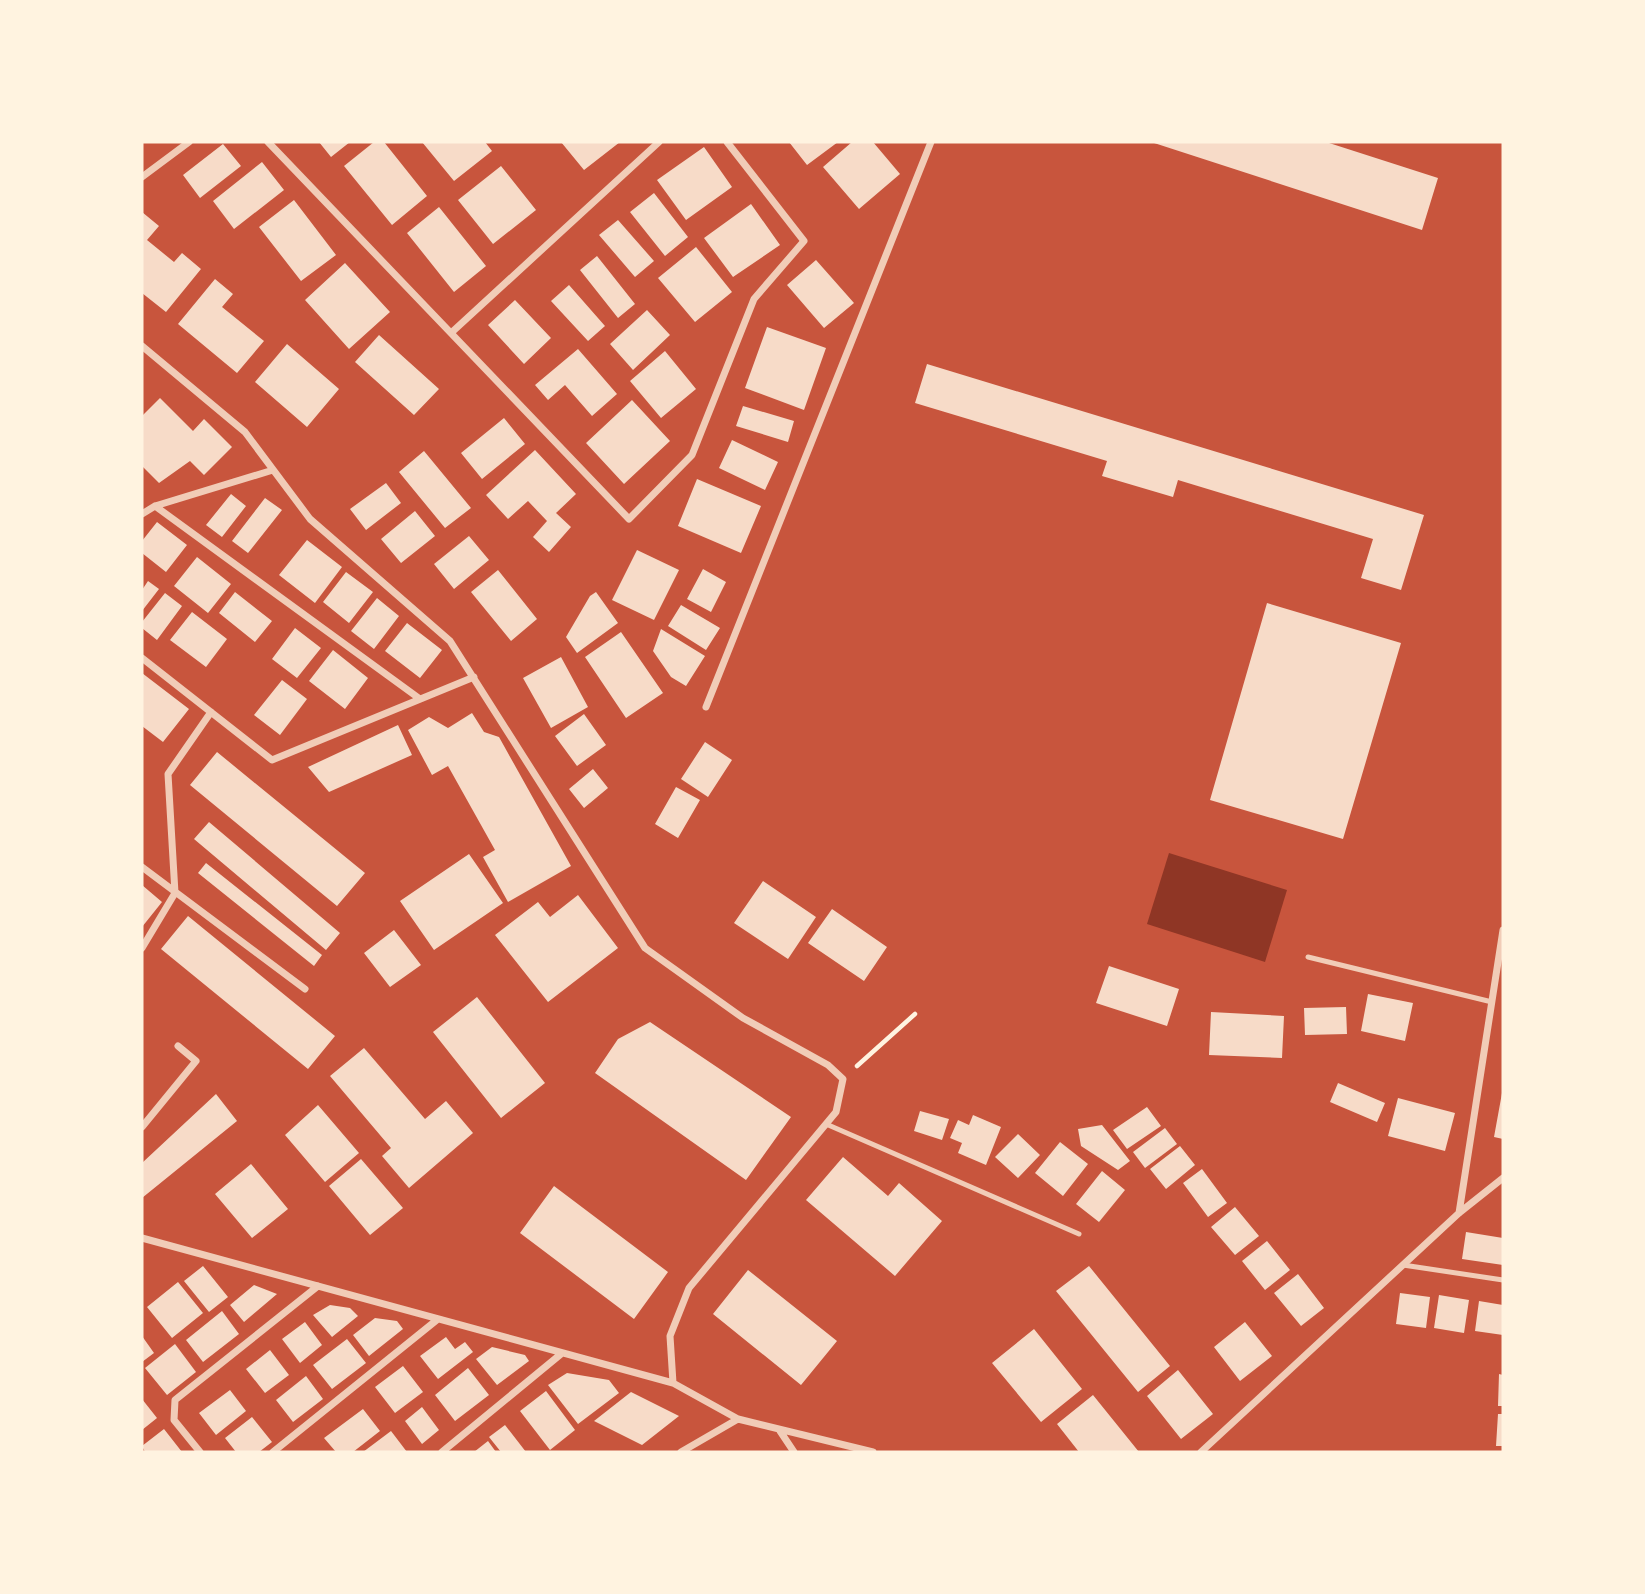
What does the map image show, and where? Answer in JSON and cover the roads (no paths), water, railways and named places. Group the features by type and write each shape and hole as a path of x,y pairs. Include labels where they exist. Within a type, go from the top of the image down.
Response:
{"street":[{"path":"142,177 189,142"},
{"path":"268,142 629,519 692,455 754,299 804,241 727,142"},
{"path":"451,333 659,142"},
{"path":"706,707 931,142"},
{"path":"142,346 245,432 310,519 450,641 645,948 743,1018 828,1065 843,1079 836,1112 689,1288 670,1336 673,1383"},
{"path":"142,514 155,506 273,470"},
{"path":"155,506 420,699"},
{"path":"142,658 272,760 474,677"},
{"path":"142,948 175,893 168,774 211,712"},
{"path":"142,867 305,989"},
{"path":"1460,1213 1503,930"},
{"path":"142,1127 196,1061 178,1046"},
{"path":"1201,1452 1460,1213 1503,1178"},
{"path":"142,1238 673,1383 738,1419 873,1452"},
{"path":"200,1452 174,1420 175,1400 318,1286"},
{"path":"273,1452 438,1320"},
{"path":"442,1452 561,1354"},
{"path":"681,1452 738,1419"},
{"path":"780,1431 791,1451"}],"lane":[{"path":"1308,957 1492,1002"},
{"path":"826,1124 1079,1234"},
{"path":"1404,1265 1503,1280"}]}
